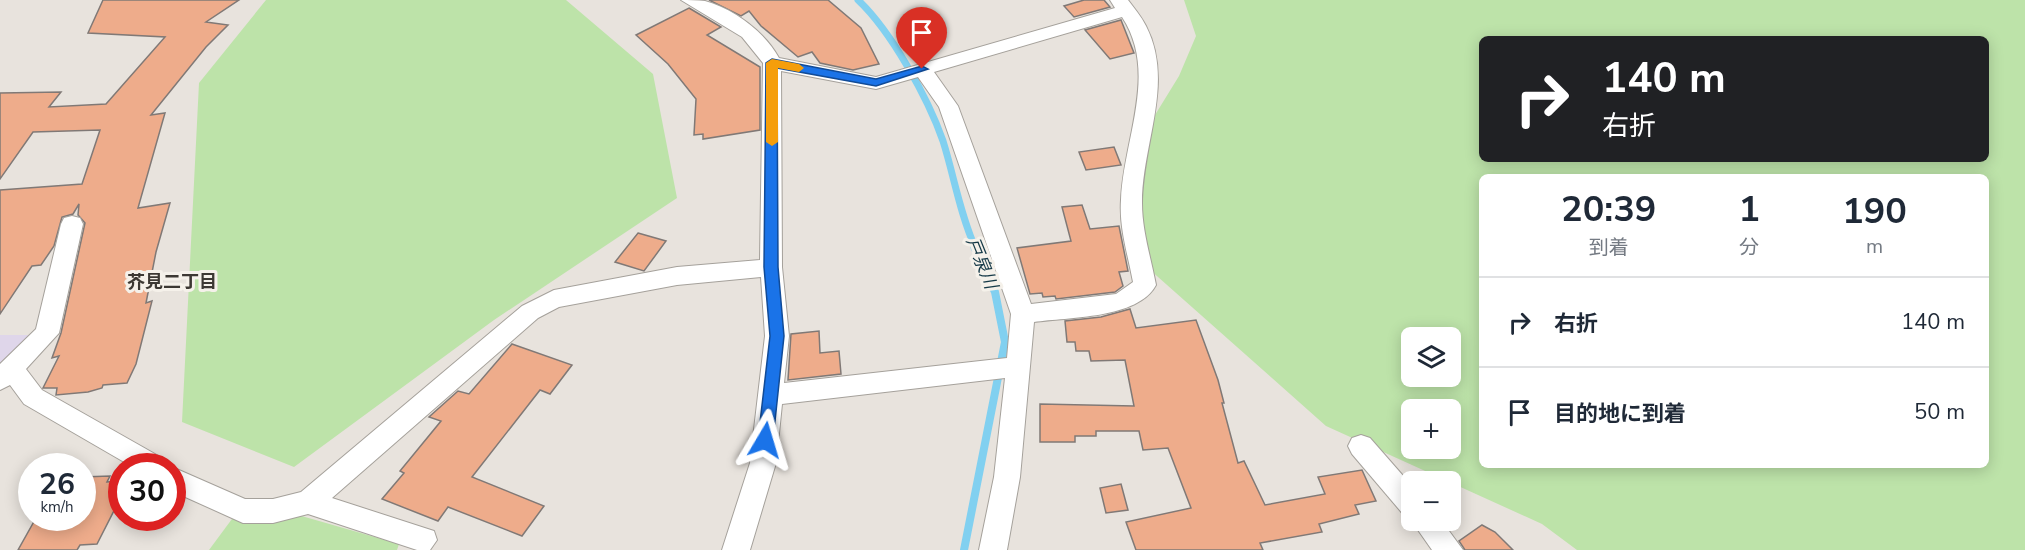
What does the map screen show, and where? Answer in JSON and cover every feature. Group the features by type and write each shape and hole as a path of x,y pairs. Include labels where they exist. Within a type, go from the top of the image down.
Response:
{"street":[{"path":"690,0 749,33 766,47 772,63 771,267 777,336 763,463 736,550"},
{"path":"772,63 876,83 1123,5 1142,34 1150,62 1148,100 1134,165 1130,205 1145,285 1121,302 1023,314"},
{"path":"919,71 948,106 1023,314 1007,477 993,550"},
{"path":"72,224 47,333 6,375 33,397 130,453"},
{"path":"186,485 243,512 273,511 308,502 530,312 554,299 677,276 771,267"},
{"path":"771,395 963,370 1016,367"},
{"path":"1361,446 1401,493"},
{"path":"308,502 424,540"},
{"path":"1433,531 1449,550"}],"shaded area":[{"path":"0,335 31,335 0,370"}],"green space":[{"path":"266,0 566,0 653,74 677,198 494,320 294,467 182,422 199,83"},
{"path":"1184,0 2025,0 2025,550 1577,550 1542,524 1461,487 1461,471 1425,471 1326,426 1149,269 1128,203 1147,128 1179,76 1196,36"},
{"path":"246,500 399,544 397,550 209,550"}],"building":[{"path":"103,0 239,0 206,22 228,25 206,47 151,115 165,113 138,208 170,203 156,252 146,303 152,301 136,364 127,383 103,385 102,388 88,392 56,395 57,388 43,388 59,356 52,358 61,333 85,223 78,215 79,204 73,214 62,217 54,246 41,265 32,266 0,314 0,190 82,184 100,130 33,132 0,179 0,93 61,92 49,107 106,104 165,37 88,33"},
{"path":"709,0 828,0 861,28 879,64 853,70 820,63 812,52 798,57 761,26 749,11 741,16"},
{"path":"1084,0 1104,0 1110,7 1074,17 1064,6"},
{"path":"689,8 721,27 707,35 760,67 760,130 703,139 703,134 694,135 696,99 668,64 636,35"},
{"path":"1121,20 1134,53 1110,59 1085,30"},
{"path":"1114,147 1121,165 1086,170 1079,152"},
{"path":"1082,205 1090,229 1119,226 1128,271 1119,272 1123,286 1115,292 1056,299 1055,296 1043,297 1042,293 1030,294 1017,248 1071,241 1062,207"},
{"path":"638,233 666,241 644,271 615,262"},
{"path":"1130,309 1136,328 1196,320 1218,380 1238,463 1244,461 1265,505 1325,494 1318,477 1362,470 1376,501 1355,505 1359,514 1319,524 1322,532 1260,543 1263,550 1136,550 1126,522 1191,508 1168,448 1143,450 1139,431 1096,431 1096,436 1075,436 1075,442 1040,442 1040,404 1134,406 1125,360 1091,361 1089,351 1076,351 1075,342 1067,342 1065,321 1101,317"},
{"path":"819,331 820,353 839,351 841,374 788,380 791,334"},
{"path":"512,344 572,365 550,394 540,390 472,477 544,506 522,536 448,507 438,521 382,499 404,473 400,471 441,421 429,417 458,391 469,394"},
{"path":"96,476 108,476 108,522 97,544 80,545 77,550 18,550 29,531 96,531"},
{"path":"1121,484 1128,510 1106,513 1100,488"},
{"path":"1482,525 1495,532 1513,550 1465,550 1459,541"}],"waterway":[{"name":"戸泉川","path":"858,0 883,29 907,66 928,105 943,141 961,208 975,247"},
{"name":"戸泉川","path":"964,550 1005,342 995,292 974,246"}],"slow traffic":[{"path":"772,142 772,63 799,68"}],"district":[{"name":"芥見二丁目","path":"172,282"}],"route":[{"path":"765,440 777,336 771,267 772,63 876,83 922,69"}]}
